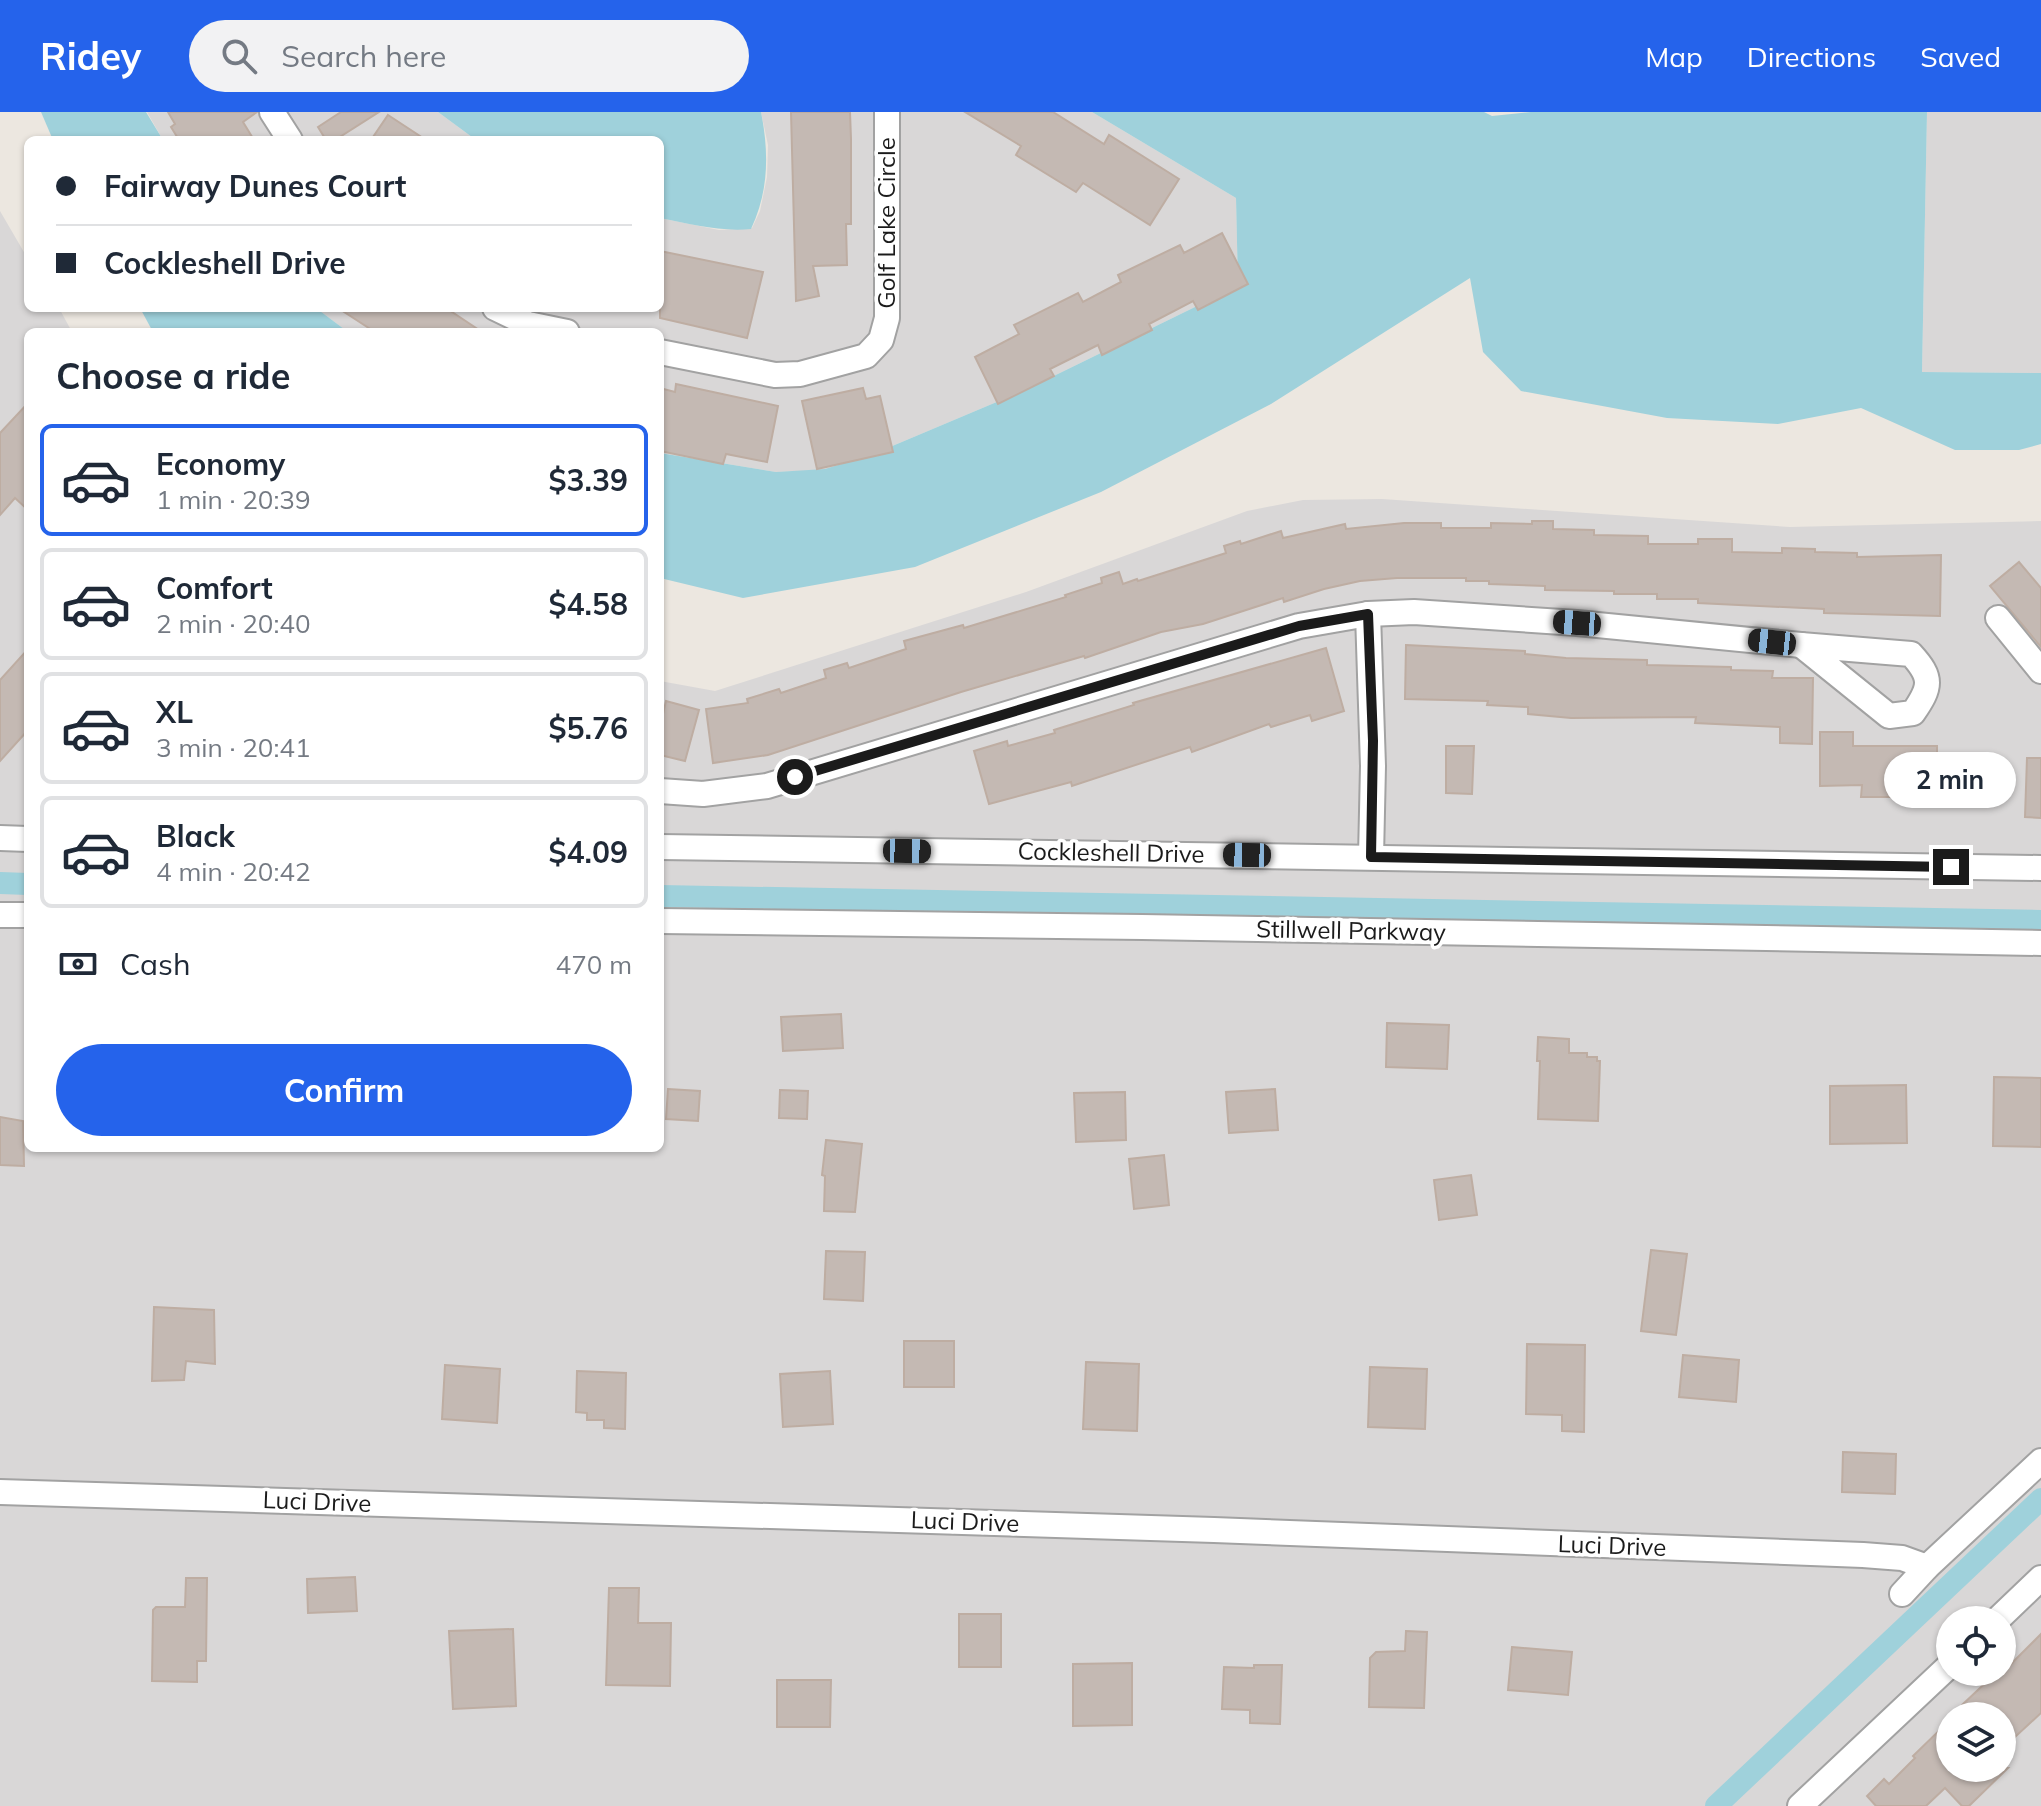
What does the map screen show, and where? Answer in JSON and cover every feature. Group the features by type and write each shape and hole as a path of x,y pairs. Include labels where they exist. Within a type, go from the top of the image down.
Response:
{"street":[{"path":"272,112 287,136"},
{"name":"Golf Lake Circle","path":"664,353 775,375 800,374 866,356 881,340 887,318 887,112"},
{"path":"503,312 528,324 548,328"},
{"path":"664,791 703,794 767,786 1299,626 1368,614 1429,613 1592,624 1911,654 1926,671 1927,693 1913,713 1889,716 1801,645"},
{"path":"1368,614 1373,741 1371,857"},
{"path":"1998,618 2041,671"},
{"path":"0,838 24,839"},
{"name":"Cockleshell Drive","path":"664,847 2041,868"},
{"path":"0,915 24,915"},
{"name":"Stillwell Parkway","path":"664,921 2041,943"},
{"path":"1902,1594 2041,1461"},
{"name":"Luci Drive","path":"0,1492 1214,1530 1863,1555 1902,1558 1927,1567"},
{"path":"2012,1606 2041,1578"},
{"path":"1800,1806 1936,1678"}],"shaded area":[{"path":"147,112 438,112 471,136 161,136"},
{"path":"761,112 1092,112 1236,198 1238,286 1023,391 871,455 825,470 776,472 664,454 664,328 343,328 321,312 664,312 664,219 719,230 752,228 760,211 767,177 768,145"},
{"path":"1927,112 2041,112 2041,373 1922,372"},
{"path":"0,211 24,252 24,312 61,312 70,328 24,328 24,1152 664,1152 664,682 715,691 1026,592 1247,511 1303,500 1382,499 1790,527 2041,521 2041,1806 0,1806"}],"water":[{"path":"41,112 146,112 161,136 51,136"},
{"path":"438,112 761,112 766,157 764,186 751,229 694,225 664,219 664,136 471,136"},
{"path":"1092,112 1484,112 1492,116 1531,112 1927,112 1922,372 2041,373 2041,444 2019,450 1955,450 1861,408 1778,424 1667,418 1521,391 1483,352 1470,278 1271,404 1101,492 915,567 743,598 664,579 664,454 776,472 825,469 871,455 1023,391 1238,286 1236,198"},
{"path":"142,312 321,312 343,328 151,328"}],"building":[{"path":"168,112 257,112 243,122 252,136 177,136 171,127 175,124"},
{"path":"341,112 379,112 341,136 324,136 318,127"},
{"path":"791,112 850,112 851,139 851,224 846,224 847,265 813,266 819,296 796,301"},
{"path":"965,112 1053,112 1104,144 1109,135 1179,179 1150,225 1083,183 1076,192 1016,155 1021,146"},
{"path":"388,115 420,136 374,136"},
{"path":"1222,233 1248,284 1198,310 1193,301 1149,324 1152,330 1102,355 1098,345 1050,369 1054,376 998,404 975,357 1019,334 1014,325 1078,293 1083,302 1121,282 1118,275 1180,245 1184,253"},
{"path":"664,252 763,272 747,338 660,318 660,312 664,312"},
{"path":"344,312 452,312 476,328 369,328"},
{"path":"676,384 778,406 767,462 726,454 723,464 664,452 664,389 675,392"},
{"path":"863,388 866,399 880,396 893,452 817,469 802,401"},
{"path":"24,407 24,506 15,498 0,515 0,433"},
{"path":"1532,521 1553,521 1553,529 1594,530 1594,535 1648,536 1648,544 1698,544 1698,539 1732,539 1732,552 1782,553 1782,548 1857,553 1857,557 1941,555 1940,616 1824,613 1824,609 1698,603 1698,599 1657,599 1657,594 1545,590 1545,586 1489,584 1489,581 1466,581 1466,578 1360,581 1284,602 1283,598 1203,624 1161,632 1085,658 961,692 768,755 713,763 706,709 748,703 747,699 779,689 781,693 826,678 824,670 847,663 849,668 906,649 904,641 963,625 964,628 1066,597 1102,583 1101,578 1119,572 1123,584 1138,581 1226,553 1224,546 1281,531 1283,538 1345,524 1346,529 1404,523 1441,523 1441,528 1491,528 1491,523 1532,524"},
{"path":"2019,562 2041,588 2041,647 1990,586"},
{"path":"1406,645 1525,651 1525,654 1566,658 1647,660 1647,665 1731,667 1731,670 1773,671 1772,678 1813,678 1812,744 1780,743 1780,727 1695,723 1696,717 1571,718 1528,714 1528,707 1487,705 1488,701 1405,699"},
{"path":"1326,648 1344,711 1312,721 1310,715 1271,727 1269,724 1192,752 1190,747 1072,786 1071,782 989,804 974,751 1007,741 1008,746 1055,733 1054,730 1133,703"},
{"path":"24,653 24,734 0,761 0,680"},
{"path":"666,701 699,710 685,761 664,756"},
{"path":"1820,732 1853,732 1853,746 1937,746 1937,801 1861,797 1862,785 1820,786"},
{"path":"1446,746 1474,746 1472,794 1446,793"},
{"path":"2027,758 2041,758 2041,818 2025,817"},
{"path":"841,1014 843,1048 783,1051 781,1017"},
{"path":"1387,1023 1449,1025 1447,1069 1386,1067"},
{"path":"1538,1037 1569,1039 1569,1053 1587,1053 1587,1057 1597,1057 1600,1061 1598,1121 1538,1119"},
{"path":"1994,1077 2041,1078 2041,1147 1993,1146"},
{"path":"1906,1085 1907,1143 1830,1144 1830,1086"},
{"path":"668,1089 700,1091 698,1121 666,1119"},
{"path":"1275,1089 1278,1130 1229,1133 1226,1092"},
{"path":"780,1090 808,1091 807,1119 779,1118"},
{"path":"1125,1092 1126,1140 1076,1142 1074,1093"},
{"path":"0,1117 23,1121 24,1166 0,1165"},
{"path":"826,1140 862,1144 855,1212 824,1211 825,1176 822,1175"},
{"path":"1164,1155 1169,1205 1134,1209 1129,1159"},
{"path":"1471,1175 1477,1215 1439,1220 1434,1180"},
{"path":"1651,1250 1687,1254 1676,1335 1641,1331"},
{"path":"826,1251 865,1252 863,1301 824,1299"},
{"path":"154,1307 214,1310 215,1364 186,1361 184,1380 152,1381"},
{"path":"904,1341 954,1341 954,1387 904,1387"},
{"path":"1527,1344 1585,1345 1584,1432 1562,1431 1562,1415 1526,1414"},
{"path":"1683,1355 1739,1360 1736,1402 1679,1397"},
{"path":"1086,1362 1139,1364 1137,1431 1083,1429"},
{"path":"445,1365 500,1369 497,1423 442,1419"},
{"path":"1370,1367 1427,1369 1425,1429 1368,1427"},
{"path":"577,1371 626,1373 625,1429 604,1428 604,1420 587,1420 587,1413 576,1412"},
{"path":"830,1371 833,1424 783,1427 780,1374"},
{"path":"1843,1452 1896,1454 1895,1494 1842,1492"},
{"path":"355,1577 357,1611 308,1613 307,1579"},
{"path":"186,1578 207,1578 206,1661 197,1661 197,1682 152,1681 153,1610 156,1607 185,1607"},
{"path":"609,1588 639,1588 638,1623 671,1623 670,1686 606,1685"},
{"path":"959,1614 1001,1614 1001,1667 959,1667"},
{"path":"513,1629 516,1706 453,1709 449,1631"},
{"path":"1406,1631 1427,1632 1424,1708 1369,1707 1370,1658 1376,1652 1405,1651"},
{"path":"2041,1634 2041,1713 2016,1736 2016,1702 1965,1702 1982,1686 2016,1686 2016,1659"},
{"path":"1512,1647 1572,1652 1568,1695 1508,1690"},
{"path":"1132,1663 1132,1725 1073,1726 1073,1664"},
{"path":"1254,1665 1282,1665 1280,1724 1250,1723 1250,1710 1222,1709 1224,1667 1254,1668"},
{"path":"777,1680 831,1680 830,1727 777,1727"},
{"path":"1936,1734 1936,1782 1994,1782 1969,1806 1962,1806 1945,1788 1926,1806 1876,1806 1867,1796 1884,1779 1889,1784 1915,1758 1913,1756"}],"waterway":[{"path":"0,883 24,884"},
{"path":"664,896 2041,921"},
{"path":"1716,1806 2041,1499"}],"route":[{"path":"795,777 1299,626 1368,614 1373,741 1371,857 1951,867"}]}
